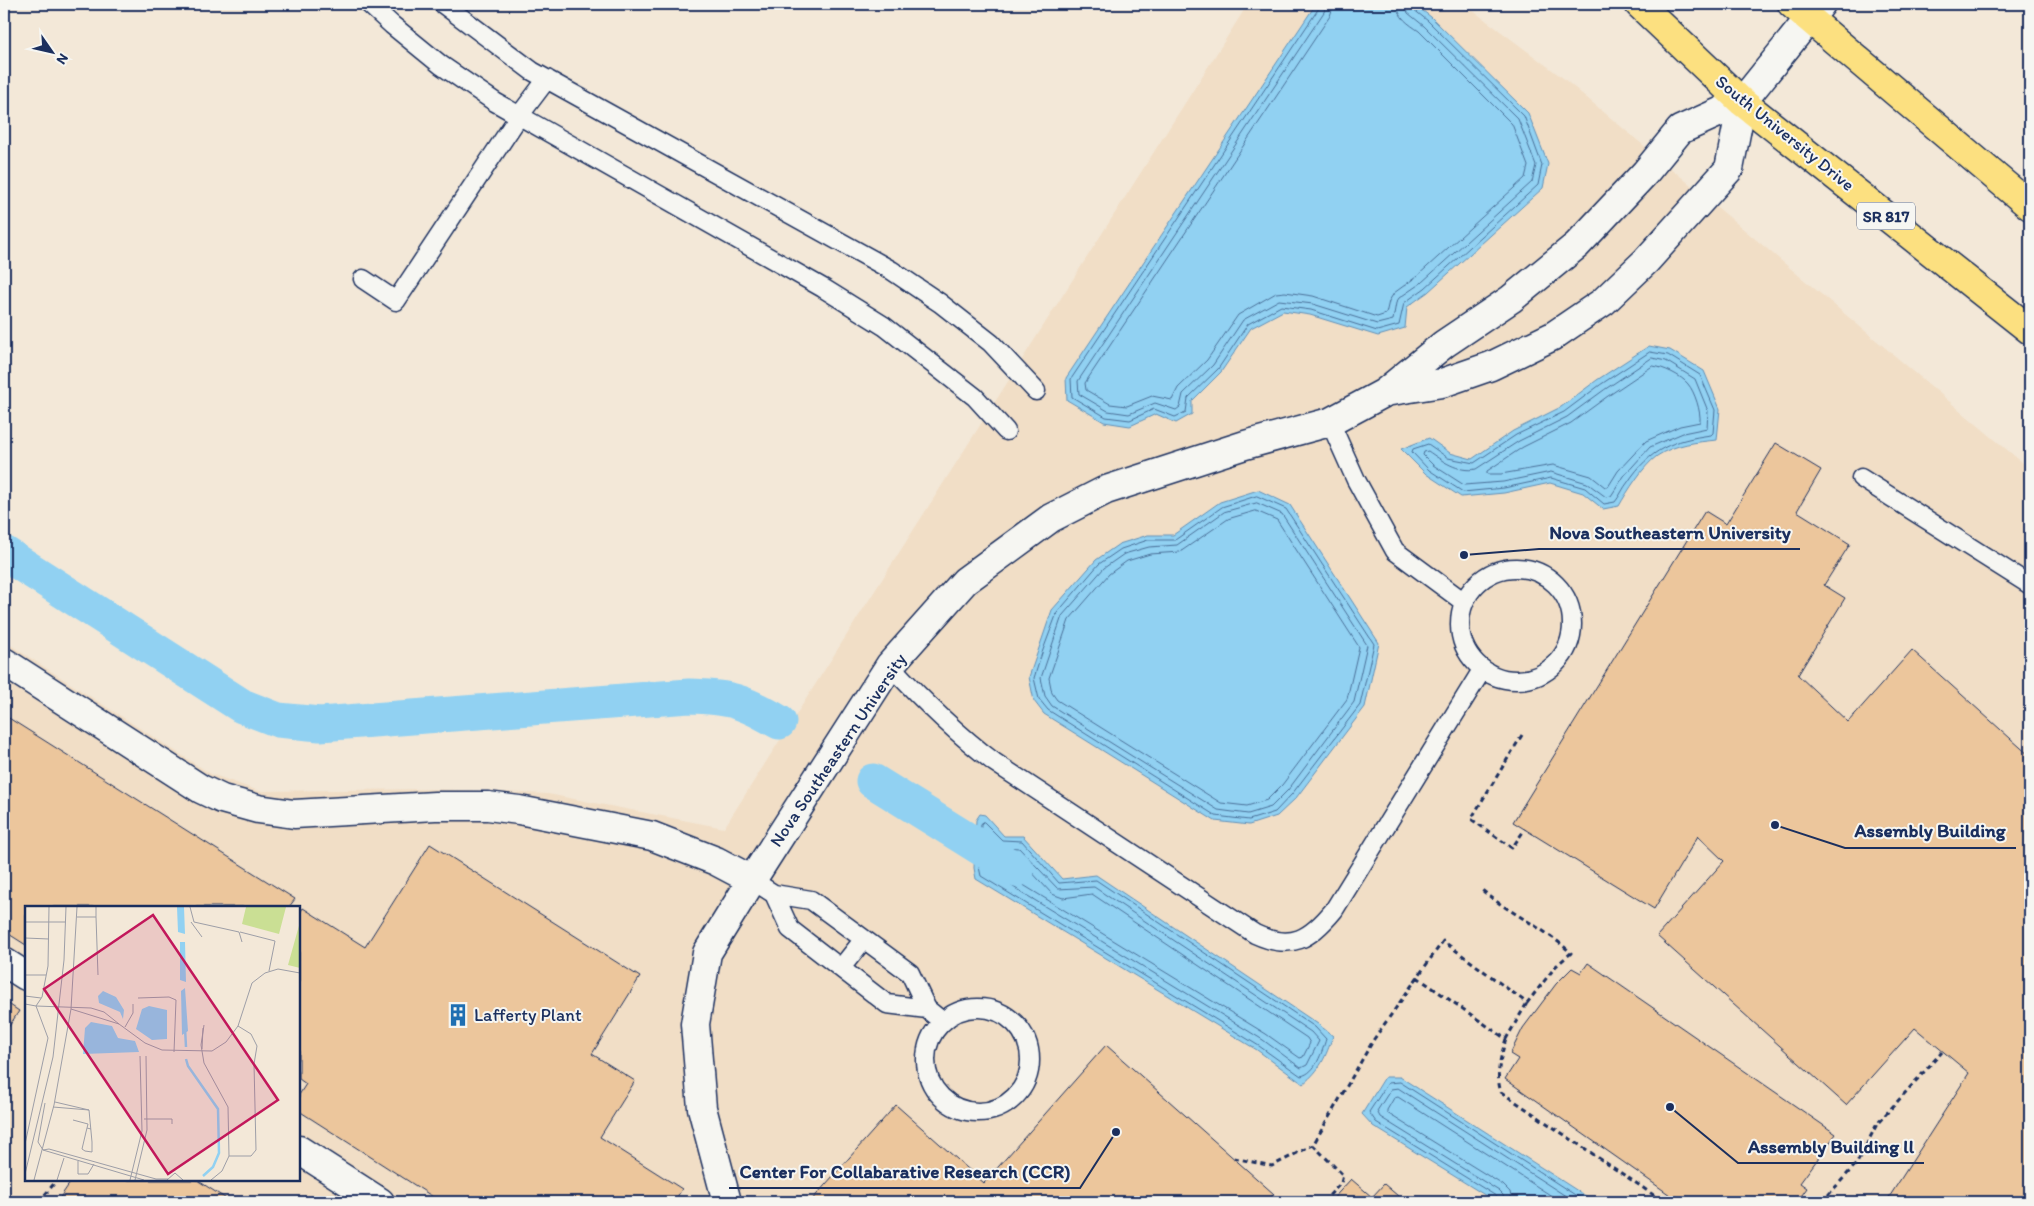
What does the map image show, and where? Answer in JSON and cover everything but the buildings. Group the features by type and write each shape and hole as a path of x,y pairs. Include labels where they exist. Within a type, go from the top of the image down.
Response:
{"main road":[{"name":"South University Drive","path":"1639,4 1742,102 2030,330"},
{"path":"1807,9 2030,206"}],"street":[{"path":"1742,102 1807,9"},
{"name":"Nova Southeastern University","path":"727,1202 702,1108 695,1024 707,954 763,887 890,666 965,581 1051,518 1106,490 1245,445 1330,422 1384,393 1444,344 1511,299 1577,245 1644,173 1680,130 1742,102"},
{"name":"Nova Southeastern University","path":"1384,393 1442,383 1492,366 1553,336 1603,302 1646,262 1729,169 1742,102"},
{"path":"4,662 201,789 222,799 258,809 294,814 436,806 488,806 519,810 652,836 716,860 763,887"},
{"path":"4,962 25,975"},
{"path":"300,1151 380,1202"}],"lane":[{"path":"369,4 441,65 519,116 822,288 884,326 975,397 1006,431"},
{"path":"443,4 532,71 891,270 940,303 991,343 1036,390"},
{"path":"363,279 396,301 519,116 547,79"},
{"path":"1330,422 1356,480 1395,551 1464,602"},
{"path":"1861,478 2030,585"},
{"path":"1505,568 1524,568 1542,573 1557,584 1568,600 1572,618 1571,636 1564,654 1552,668 1536,677 1517,680 1499,678 1482,670 1469,656 1461,639 1459,620 1464,602 1474,586 1488,574 1505,568"},
{"path":"890,666 973,746 994,762 1255,934 1271,942 1288,942 1302,938 1318,929 1334,910 1482,670"},
{"path":"763,887 811,900 910,972 927,1009 943,1022"},
{"path":"763,887 790,929 887,1004 927,1009"},
{"path":"841,968 864,939"},
{"path":"981,1008 999,1011 1014,1021 1024,1035 1030,1052 1030,1070 1024,1086 1013,1100 998,1109 982,1113 965,1112 950,1105 937,1094 929,1079 925,1062 928,1046 935,1031 943,1022 963,1010 981,1008"}],"path":[{"path":"1522,735 1471,819 1512,848 1525,829"},
{"path":"1481,889 1510,911 1555,938 1571,953 1556,966 1527,1003 1506,1038 1498,1083 1502,1092 1664,1202"},
{"path":"1234,1158 1272,1166 1314,1144 1374,1039 1443,941 1527,1003"},
{"path":"1418,978 1506,1038"},
{"path":"1822,1202 1857,1163 1877,1124 1942,1052"},
{"path":"1314,1144 1342,1175 1341,1183 1323,1202"},
{"path":"39,1202 56,1181"}],"shaded area":[{"path":"1248,4 1464,4 1563,78 2030,469 2030,1202 4,1202 4,641 211,774 259,791 432,789 548,794 724,828"}],"water":[{"path":"1316,4 1414,4 1431,17 1528,113 1548,164 1543,188 1428,292 1407,307 1405,328 1378,336 1310,315 1283,311 1251,328 1221,372 1192,401 1192,414 1176,423 1156,414 1130,426 1104,422 1067,400 1066,378"},
{"path":"1649,346 1670,350 1704,371 1720,409 1717,440 1679,446 1657,456 1641,473 1619,506 1603,509 1583,493 1550,483 1504,493 1461,497 1426,474 1401,449 1429,438 1450,453 1472,459 1513,431 1561,407 1597,380"},
{"path":"1258,490 1290,505 1379,643 1365,707 1296,798 1277,816 1249,825 1215,821 1044,714 1034,701 1029,677 1052,610 1096,560 1119,544 1148,535 1173,535 1220,502"},
{"path":"980,814 985,815 1004,836 1023,836 1062,879 1096,875 1318,1024 1333,1036 1325,1057 1318,1068 1303,1084 1257,1050 976,879 974,868 976,820"},
{"path":"1385,1077 1400,1077 1595,1202 1496,1202 1373,1126 1362,1114"}],"waterway":[{"path":"4,553 242,706 278,720 320,724 689,696 726,699 756,709 779,722"},
{"path":"873,781 1016,870"}],"place":[{"name":"Nova Southeastern University","path":"1464,555"},
{"name":"Assembly Building","path":"1775,825"},
{"name":"Lafferty Plant","path":"458,1015"},
{"name":"Assembly Building ll","path":"1670,1107"},
{"name":"Center For Collabarative Research (CCR)","path":"1116,1132"}]}
